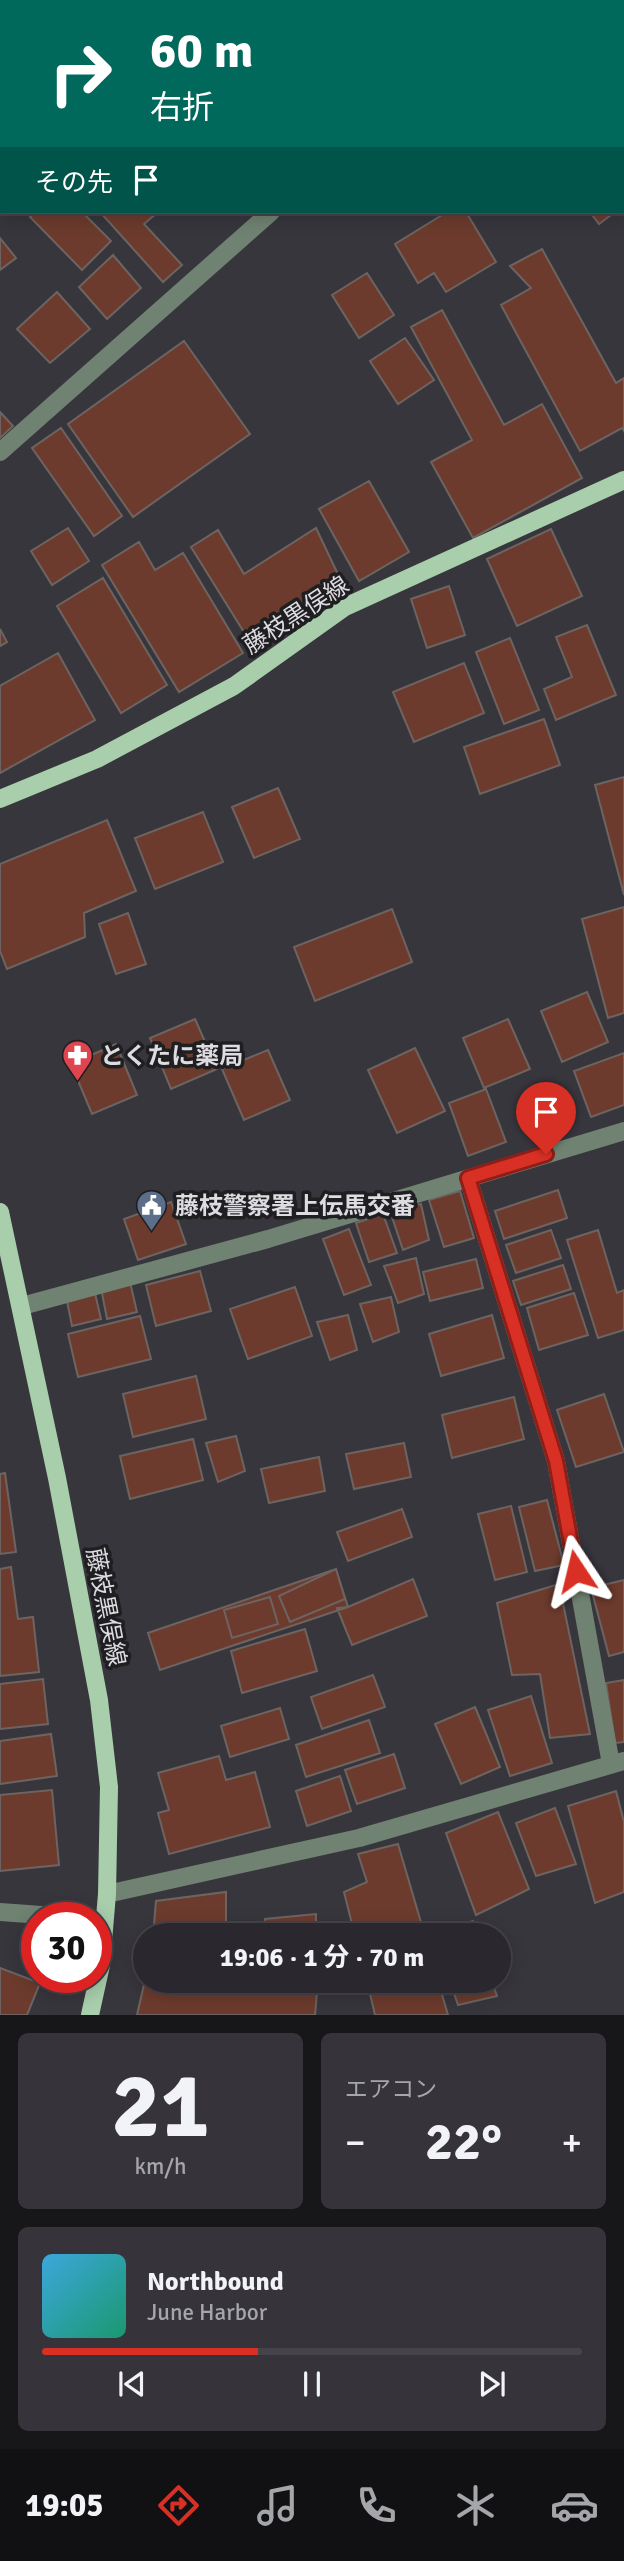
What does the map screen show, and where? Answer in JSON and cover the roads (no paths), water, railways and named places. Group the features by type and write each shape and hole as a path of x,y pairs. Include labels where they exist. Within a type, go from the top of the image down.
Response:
{"main road":[{"name":"藤枝黒俣線","path":"0,799 97,759 234,686 345,607 624,480"},
{"name":"藤枝黒俣線","path":"0,1212 22,1306 99,1700 109,1787 105,1902"},
{"name":"藤枝黒俣線","path":"90,2015 95,1993"}],"street":[{"path":"0,452 269,214"},
{"path":"22,1306 268,1239 624,1131"},
{"path":"107,1894 359,1838 617,1762 556,1461 468,1178"},
{"path":"0,1912 21,1914"}],"place":[{"name":"とくたに薬局","path":"77,1083"},
{"name":"藤枝警察署上伝馬交番","path":"152,1233"}]}
